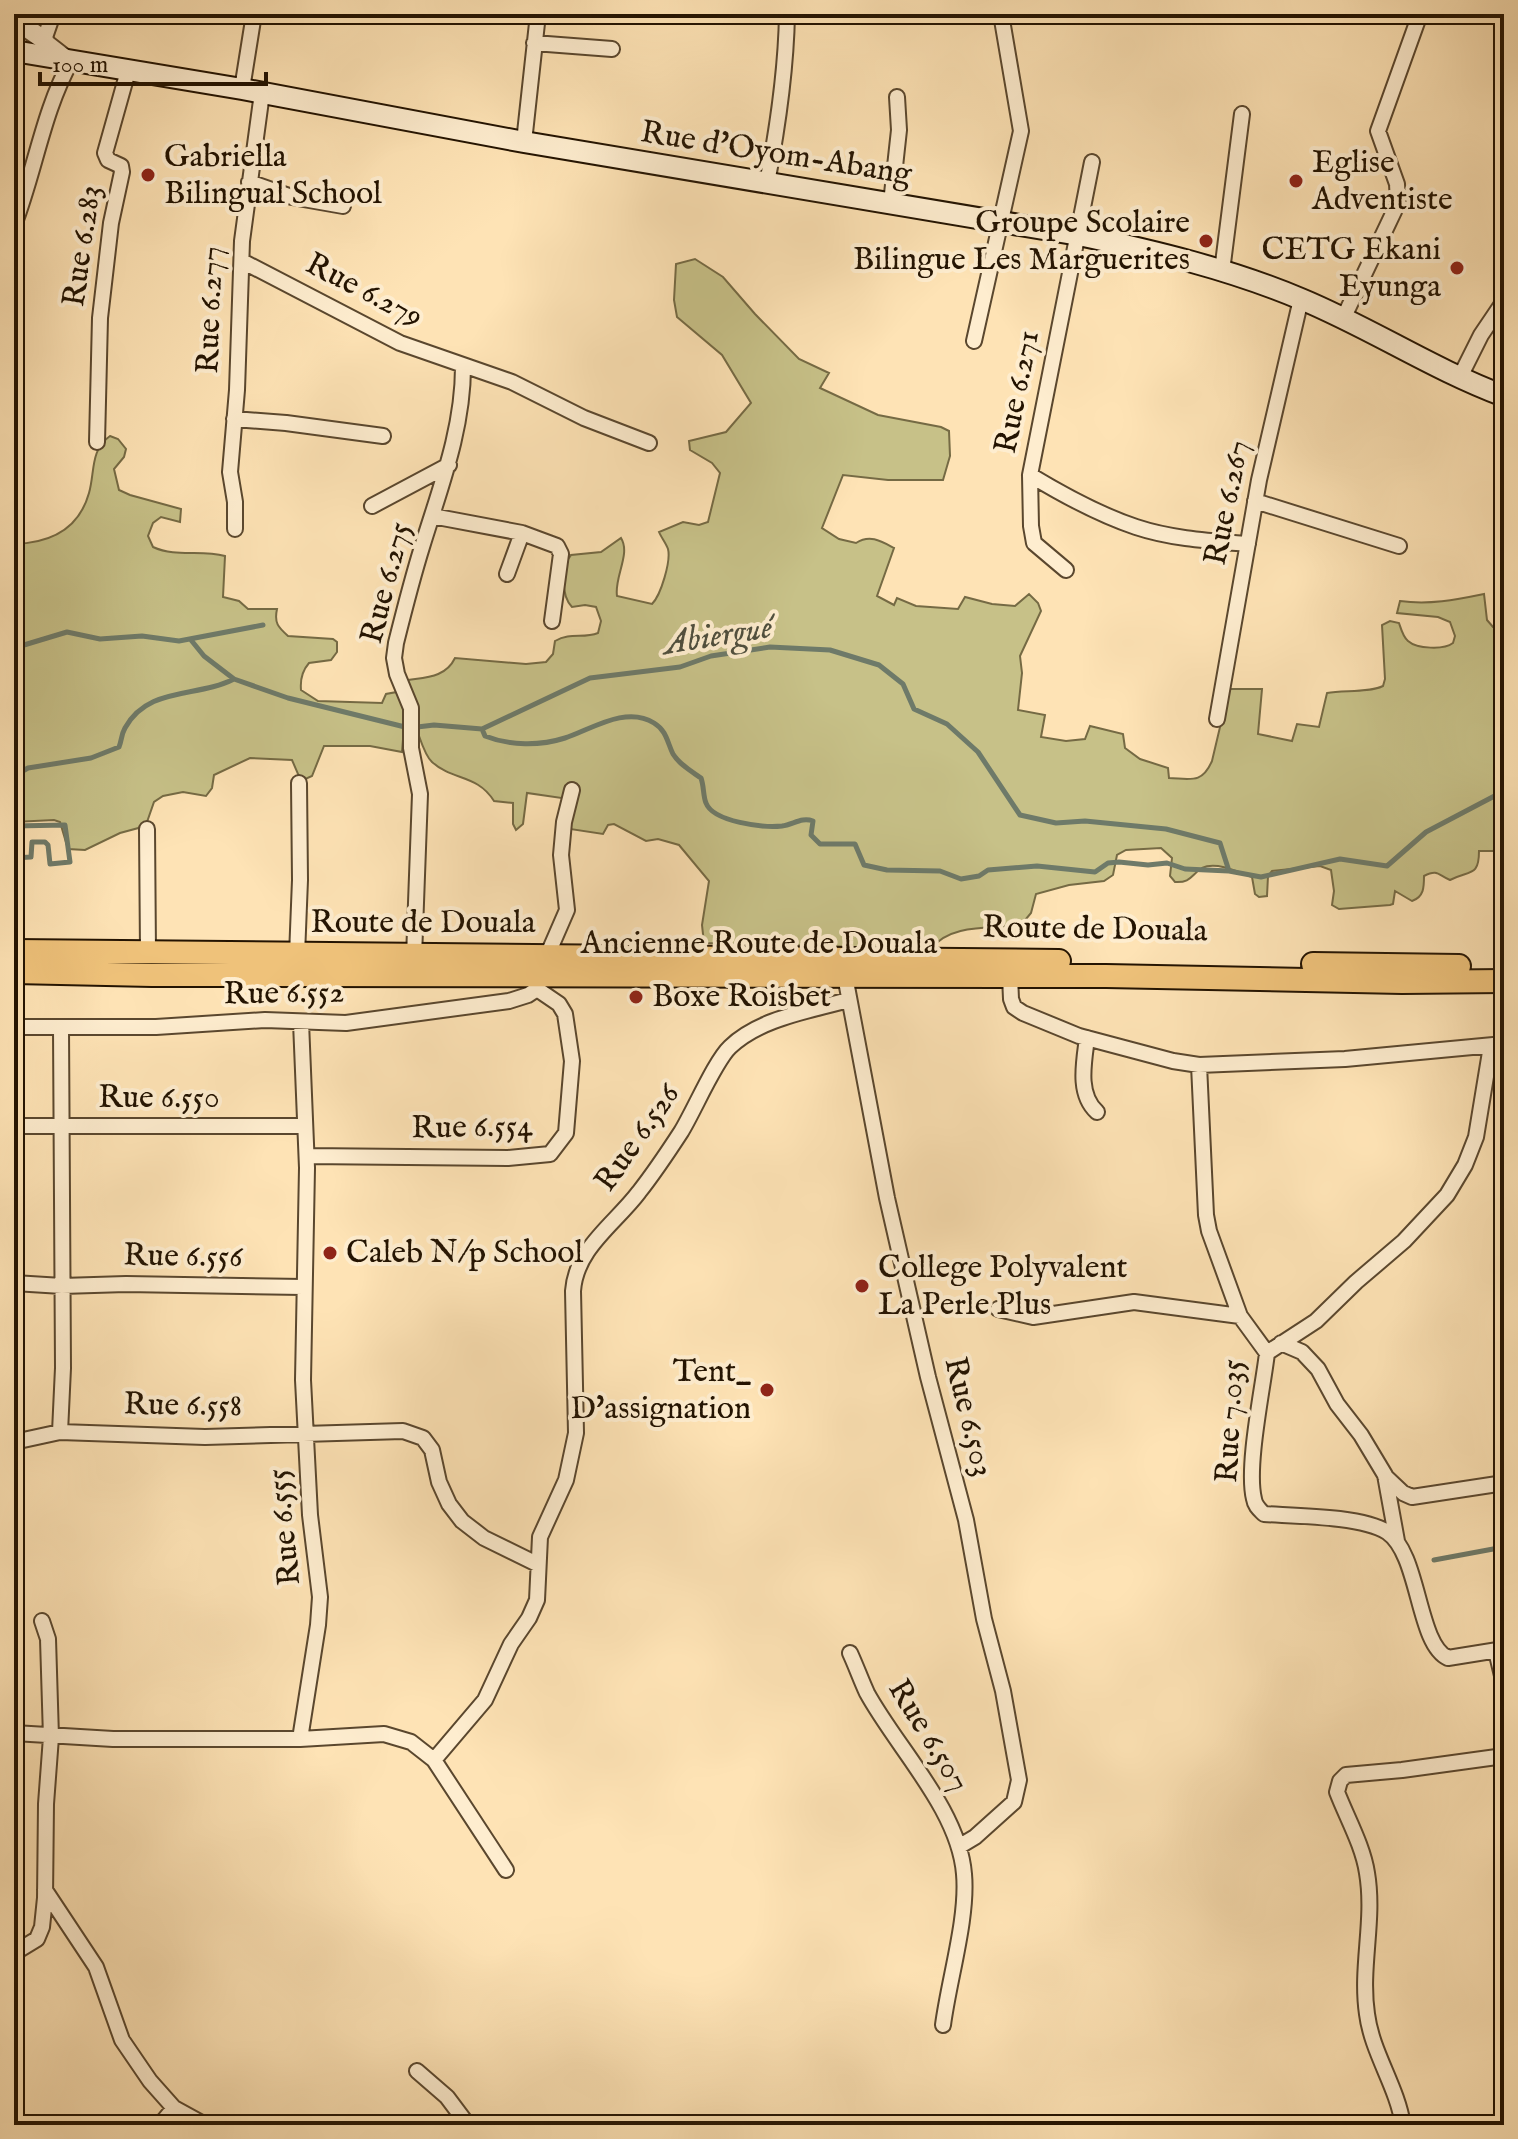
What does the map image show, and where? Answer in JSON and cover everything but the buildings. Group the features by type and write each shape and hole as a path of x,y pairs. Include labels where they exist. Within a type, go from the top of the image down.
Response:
{"main road":[{"name":"Rue d'Oyom-Abang","path":"14,51 252,91 524,142 1079,235 1155,251 1301,299 1459,379 1504,396"},
{"name":"Route de Douala","path":"14,951 414,957 542,974 1504,967"},
{"name":"Ancienne Route de Douala","path":"14,972 1504,981"}],"street":[{"path":"44,40 53,14"},
{"name":"Rue 6.277","path":"235,529 230,472 249,182 254,14"},
{"path":"524,142 538,14"},
{"path":"767,183 786,64 787,14"},
{"path":"974,341 1021,131 1001,14"},
{"path":"1343,319 1398,203 1397,184 1378,131 1420,14"},
{"path":"14,19 71,61 47,119 14,225"},
{"path":"534,43 612,49"},
{"name":"Rue 6.283","path":"97,442 100,318 111,223 122,172 121,166 108,160 105,153 128,71"},
{"path":"891,203 899,130 897,97"},
{"path":"1222,271 1242,114"},
{"name":"Rue 6.271","path":"1092,162 1030,475 1137,528 1201,540 1248,544"},
{"path":"249,182 292,197 343,206"},
{"name":"Rue 6.279","path":"242,261 400,343 512,382 584,418 649,443"},
{"name":"Rue 6.267","path":"1217,719 1255,501 1301,299"},
{"path":"1459,379 1481,335 1504,301"},
{"name":"Rue 6.275","path":"414,957 420,794 411,748 412,719 394,658 404,612 449,465 461,403 463,367"},
{"path":"234,419 383,436"},
{"path":"372,506 449,465"},
{"path":"1030,475 1034,543 1066,570"},
{"path":"1255,501 1399,546"},
{"path":"432,516 553,542 561,550 552,621"},
{"path":"507,574 522,533"},
{"path":"297,955 299,783"},
{"path":"542,974 567,910 561,855 564,822 572,790"},
{"path":"147,829 148,952"},
{"name":"Rue 6.552","path":"14,1027 156,1027 265,1020 346,1023 379,1020 509,1001 528,995 542,974"},
{"name":"Rue 6.554","path":"307,1156 469,1158 550,1154 566,1133 572,1061 565,1014 542,974"},
{"name":"Rue 6.503","path":"845,976 887,1198 928,1377 966,1520 1019,1780 1014,1802 975,1837 960,1846"},
{"path":"1010,976 1014,1007 1034,1018 1087,1038 1199,1065 1345,1059 1498,1045 1476,1137 1465,1165 1447,1195 1404,1241 1316,1321 1267,1353"},
{"name":"Rue 6.526","path":"434,1760 485,1700 511,1644 537,1600 540,1537 566,1480 576,1433 573,1291 574,1274 581,1261 595,1240 639,1193 671,1148 730,1047 764,1025 848,1000"},
{"name":"Rue 6.555","path":"300,1739 320,1597 305,1436 302,1335 307,1156 301,1022"},
{"path":"14,1442 60,1432 63,1368 61,1028"},
{"path":"1087,1038 1083,1073 1085,1090 1097,1112"},
{"name":"Rue 7.035","path":"1199,1065 1206,1215 1240,1316 1267,1353 1253,1471 1253,1496 1257,1507 1264,1514 1335,1519 1376,1527 1389,1533 1397,1542"},
{"name":"Rue 6.550","path":"14,1126 305,1126"},
{"name":"Rue 6.556","path":"14,1283 303,1287"},
{"path":"998,1309 1033,1317 1134,1302 1240,1316"},
{"path":"1296,1334 1302,1352"},
{"path":"1281,1343 1302,1352 1318,1369 1337,1404 1361,1435 1385,1475 1403,1493 1412,1497 1504,1483"},
{"name":"Rue 6.558","path":"60,1432 205,1437 403,1431 423,1438 432,1450 439,1482 449,1504 462,1521 484,1538 537,1564"},
{"path":"1385,1475 1397,1542 1420,1599 1434,1647 1448,1658 1500,1650 1504,1684"},
{"path":"14,1953 37,1939 42,1927 51,1737 48,1639 42,1621"},
{"name":"Rue 6.507","path":"850,1653 868,1694 932,1794 960,1846"},
{"path":"14,1733 51,1737 300,1739 384,1734 411,1742 434,1760 506,1870"},
{"path":"1403,2125 1395,2091 1375,2048 1367,2018 1364,1996 1370,1902 1367,1871 1337,1792 1340,1781 1346,1775 1504,1756"},
{"path":"943,2025 962,1917 965,1876 960,1846"},
{"path":"45,1889 96,1967 122,2040 150,2081 174,2108 205,2125"},
{"path":"417,2071 447,2097 468,2125"},
{"path":"160,2125 174,2108"}],"shaded area":[{"path":"695,259 723,277 799,359 829,373 820,388 878,415 949,431 950,456 943,480 888,480 843,475 822,528 839,539 856,543 875,540 894,548 877,596 894,605 897,598 916,606 958,609 965,597 1015,606 1029,594 1041,611 1020,656 1022,673 1018,710 1045,715 1041,737 1066,741 1085,739 1090,726 1123,734 1125,748 1140,759 1168,768 1169,778 1200,777 1212,761 1229,689 1262,689 1258,734 1292,741 1297,724 1319,727 1327,693 1383,686 1382,625 1390,621 1399,623 1406,639 1418,646 1437,648 1453,643 1455,636 1450,622 1438,617 1397,613 1400,601 1432,602 1484,594 1487,620 1493,627 1504,628 1504,817 1501,844 1493,851 1479,851 1475,869 1468,873 1450,880 1435,873 1424,876 1421,894 1412,901 1395,891 1393,904 1390,905 1339,909 1332,905 1331,870 1320,866 1272,871 1268,876 1267,896 1259,897 1255,894 1252,877 1234,870 1208,866 1188,880 1175,882 1170,876 1172,858 1161,848 1126,850 1117,855 1113,875 1104,881 1069,885 1036,894 1031,913 1021,925 960,931 939,941 931,949 704,943 702,925 709,881 679,845 658,839 646,841 614,824 608,825 603,834 570,829 569,799 527,793 523,824 516,830 513,803 494,801 480,786 432,762 419,736 403,681 439,673 455,658 526,664 546,662 553,654 555,641 598,633 601,621 596,607 572,607 568,602 564,589 565,566 571,555 601,552 621,538 624,551 617,596 652,604 655,600 669,554 659,532 683,522 699,525 708,522 720,473 712,463 690,450 689,441 726,432 751,403 722,355 677,317 674,300 676,264"},
{"path":"110,436 118,439 126,449 124,457 114,469 119,490 181,509 180,522 161,517 153,523 148,536 153,547 171,552 225,556 223,597 239,601 248,609 277,609 278,624 288,636 333,639 337,642 337,652 331,660 309,663 302,675 301,690 318,701 382,703 386,694 397,692 405,714 402,752 370,746 324,746 312,776 301,781 292,760 250,758 214,775 212,788 206,796 183,792 163,796 154,802 142,827 120,833 85,850 68,849 60,822 14,822 14,544 51,537 78,516 89,493 96,455"}],"waterway":[{"path":"14,648 67,632 100,639 142,636 179,641 263,625"},
{"path":"191,640 204,656 234,679"},
{"name":"Abiergué","path":"14,776 28,768 91,758 119,747 125,728 147,705 234,679 288,698 409,728 434,725 482,729 590,678 680,667 711,656 770,647 830,650 879,665 903,684 914,709 947,724 978,752 1020,815 1056,823 1085,821 1166,829 1220,843 1229,871 1261,877 1340,859 1387,866 1426,832 1504,791"},
{"path":"482,729 485,736 495,739 535,744 565,738 620,718 643,718 662,730 676,758 701,778 706,803 718,815 764,826 813,821 811,835 820,844 855,844 864,865 887,870 940,871 961,879 979,876 988,870 1037,866 1095,872 1108,863 1119,862 1167,863 1185,869 1229,871"},
{"path":"14,826 65,825 70,862 50,864 45,842 32,842 31,857 14,858"},
{"path":"1434,1560 1504,1547"}],"place":[{"name":"Gabriella Bilingual School","path":"148,175"},
{"name":"Eglise Adventiste","path":"1296,181"},
{"name":"Groupe Scolaire Bilingue Les Marguerites","path":"1206,241"},
{"name":"CETG Ekani Eyunga","path":"1457,268"},
{"name":"Boxe Roisbet","path":"636,997"},
{"name":"Caleb N/p School","path":"330,1253"},
{"name":"College Polyvalent La Perle Plus","path":"862,1286"},
{"name":"Tent_ D'assignation","path":"767,1390"}]}
